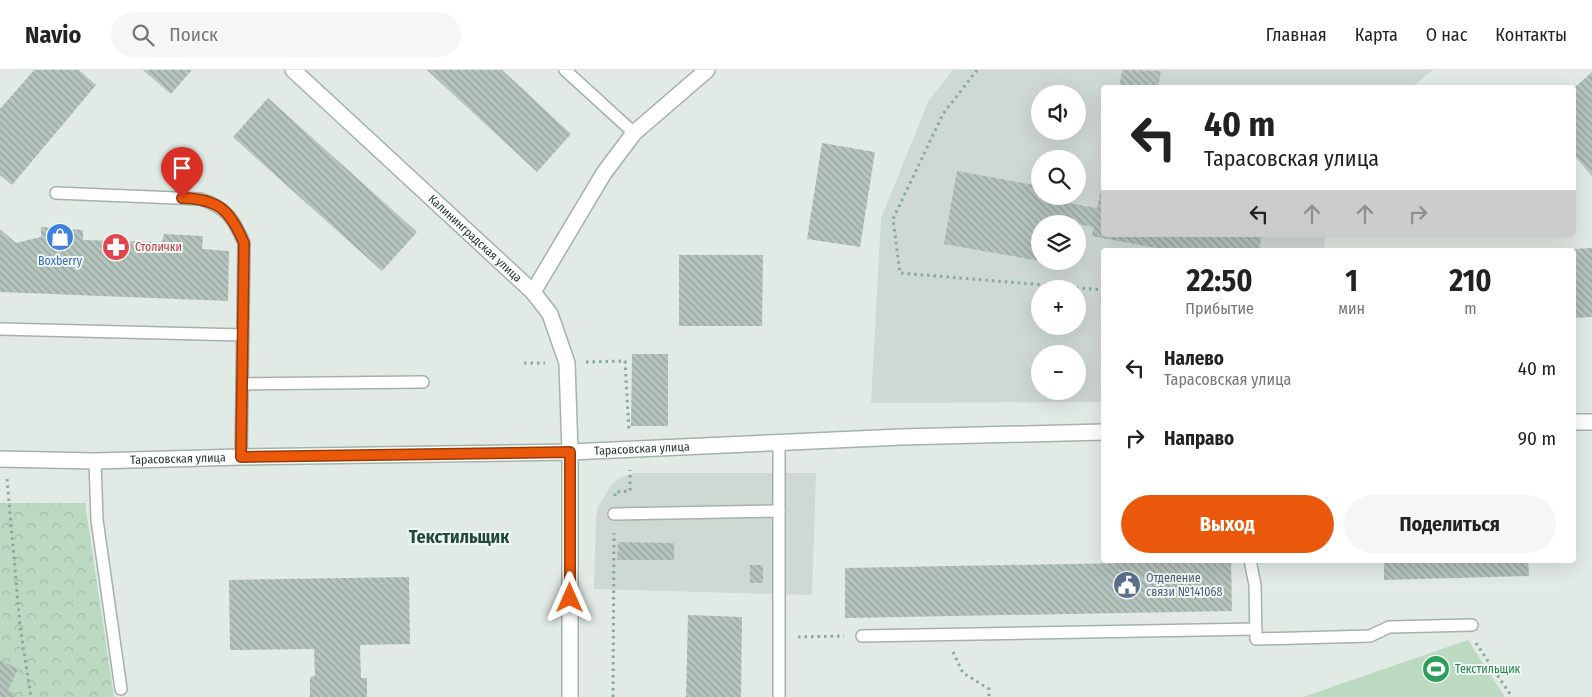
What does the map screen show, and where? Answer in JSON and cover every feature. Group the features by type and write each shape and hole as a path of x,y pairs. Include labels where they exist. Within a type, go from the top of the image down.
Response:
{"street":[{"name":"Калининградская улица","path":"292,70 533,292 550,314 567,363 570,452 570,697"},
{"path":"533,292 604,173 634,133 707,70"},
{"path":"1576,422 1592,422"},
{"name":"Тарасовская улица","path":"3,458 95,461 570,452 901,437 1101,432"}],"lane":[{"path":"566,70 634,133"},
{"path":"56,193 200,199 214,203 236,224 244,243 241,457"},
{"path":"0,329 243,335"},
{"path":"242,384 423,382"},
{"path":"778,442 779,697"},
{"path":"95,461 97,520 121,689"},
{"path":"614,514 779,510"},
{"path":"1251,563 1255,586 1256,639 1370,636 1389,627 1472,625"},
{"path":"862,636 1256,629"}],"path":[{"path":"977,70 943,114 893,219 900,273 1101,290"},
{"path":"3,458 20,626 31,697"},
{"path":"1472,625 1476,643 1512,697"},
{"path":"944,635 964,673 989,689 989,697"},
{"path":"779,637 862,636"}],"shaded area":[{"path":"953,70 1433,70 1414,85 1101,85 1101,237 1325,237 1324,248 1101,248 1101,402 871,403 881,218 929,100"},
{"path":"633,473 816,473 812,595 594,589 596,517 598,507 612,484 620,478"}],"green space":[{"path":"0,503 85,503 114,697 0,697"},
{"name":"Текстильщик","path":"1468,640 1505,697 1303,697"}],"building":[{"path":"34,70 79,70 96,85 12,185 0,175 0,109"},
{"path":"143,70 192,70 171,94"},
{"path":"427,70 502,70 571,134 537,172"},
{"path":"1122,70 1161,71 1159,85 1120,85"},
{"path":"1592,72 1592,176 1576,157 1576,86"},
{"path":"268,98 417,232 382,271 233,137"},
{"path":"822,143 875,152 860,247 807,239"},
{"path":"957,171 1031,184 1031,205 1079,205 1097,208 1101,189 1101,237 1262,237 1259,248 1156,248 1092,236 1094,227 1086,226 1086,215 1031,215 1031,259 944,244"},
{"path":"41,227 83,230 83,240 162,242 164,234 203,236 202,249 229,251 228,301 0,292 0,229 16,243 41,237"},
{"path":"1592,248 1592,317 1576,318 1576,249"},
{"path":"679,255 763,255 762,326 679,326"},
{"path":"632,354 668,354 668,426 631,426"},
{"path":"618,542 674,543 674,560 617,560"},
{"path":"1231,563 1232,611 845,618 845,568"},
{"path":"1384,563 1528,563 1529,576 1384,580"},
{"path":"750,565 763,565 763,583 750,583"},
{"path":"409,577 410,644 360,645 361,678 367,678 367,697 310,697 310,677 315,676 314,649 230,650 229,580"},
{"path":"688,615 742,617 741,697 686,697"},
{"path":"0,660 18,669 8,690 16,694 15,697 0,697"}],"place":[{"name":"Boxberry","path":"60,237"},
{"name":"Столички","path":"116,247"},
{"name":"Отделение связи №141068","path":"1127,585"},
{"name":"Текстильщик","path":"1436,669"}],"district":[{"name":"Текстильщик","path":"459,537"}],"route":[{"path":"182,198 200,199 214,203 236,224 244,243 241,457 570,452 570,598"}]}
